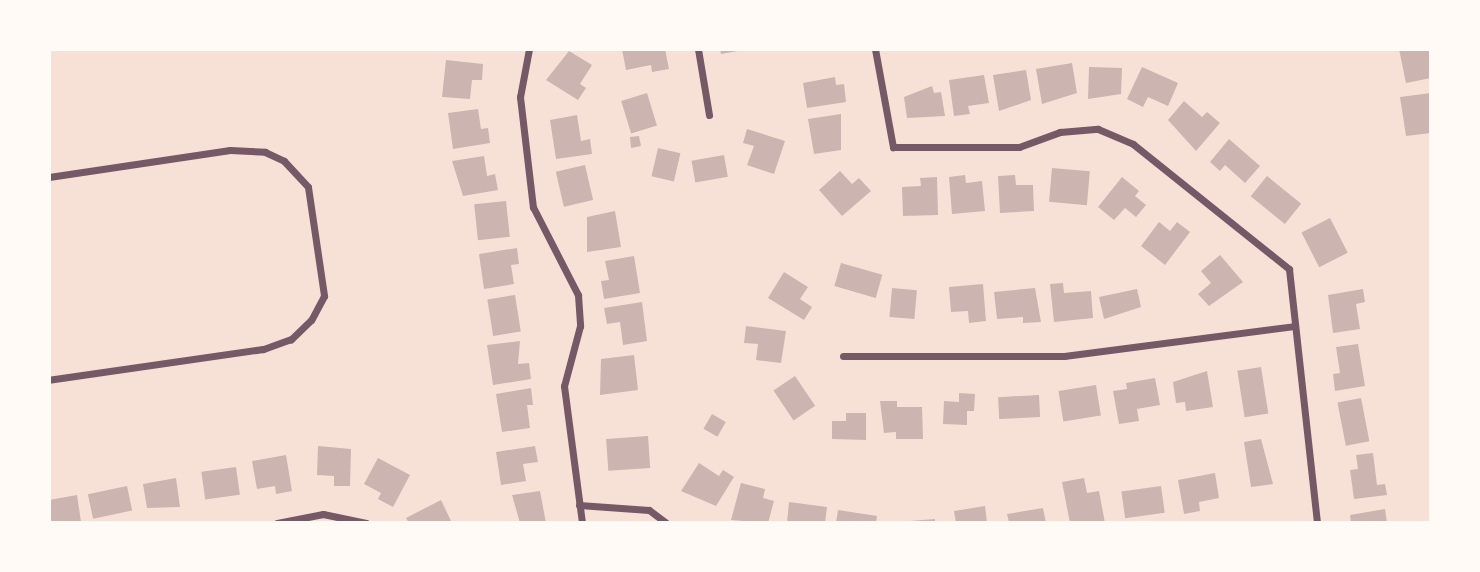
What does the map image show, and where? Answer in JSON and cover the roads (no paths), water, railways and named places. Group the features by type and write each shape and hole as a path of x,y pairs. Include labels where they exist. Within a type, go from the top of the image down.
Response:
{"street":[{"path":"529,49 520,97 533,207 578,295 580,326 564,386 582,523"},
{"path":"698,49 709,114"},
{"path":"875,49 893,148 1019,147 1060,132 1098,129 1133,144 1289,269 1317,523"},
{"path":"49,177 230,150 265,152 284,161 308,187 324,296 311,320 291,339 263,349 49,380"},
{"path":"843,356 1064,356 1294,326"},
{"path":"579,505 649,510 666,523"},
{"path":"277,523 323,514 366,523"}]}
